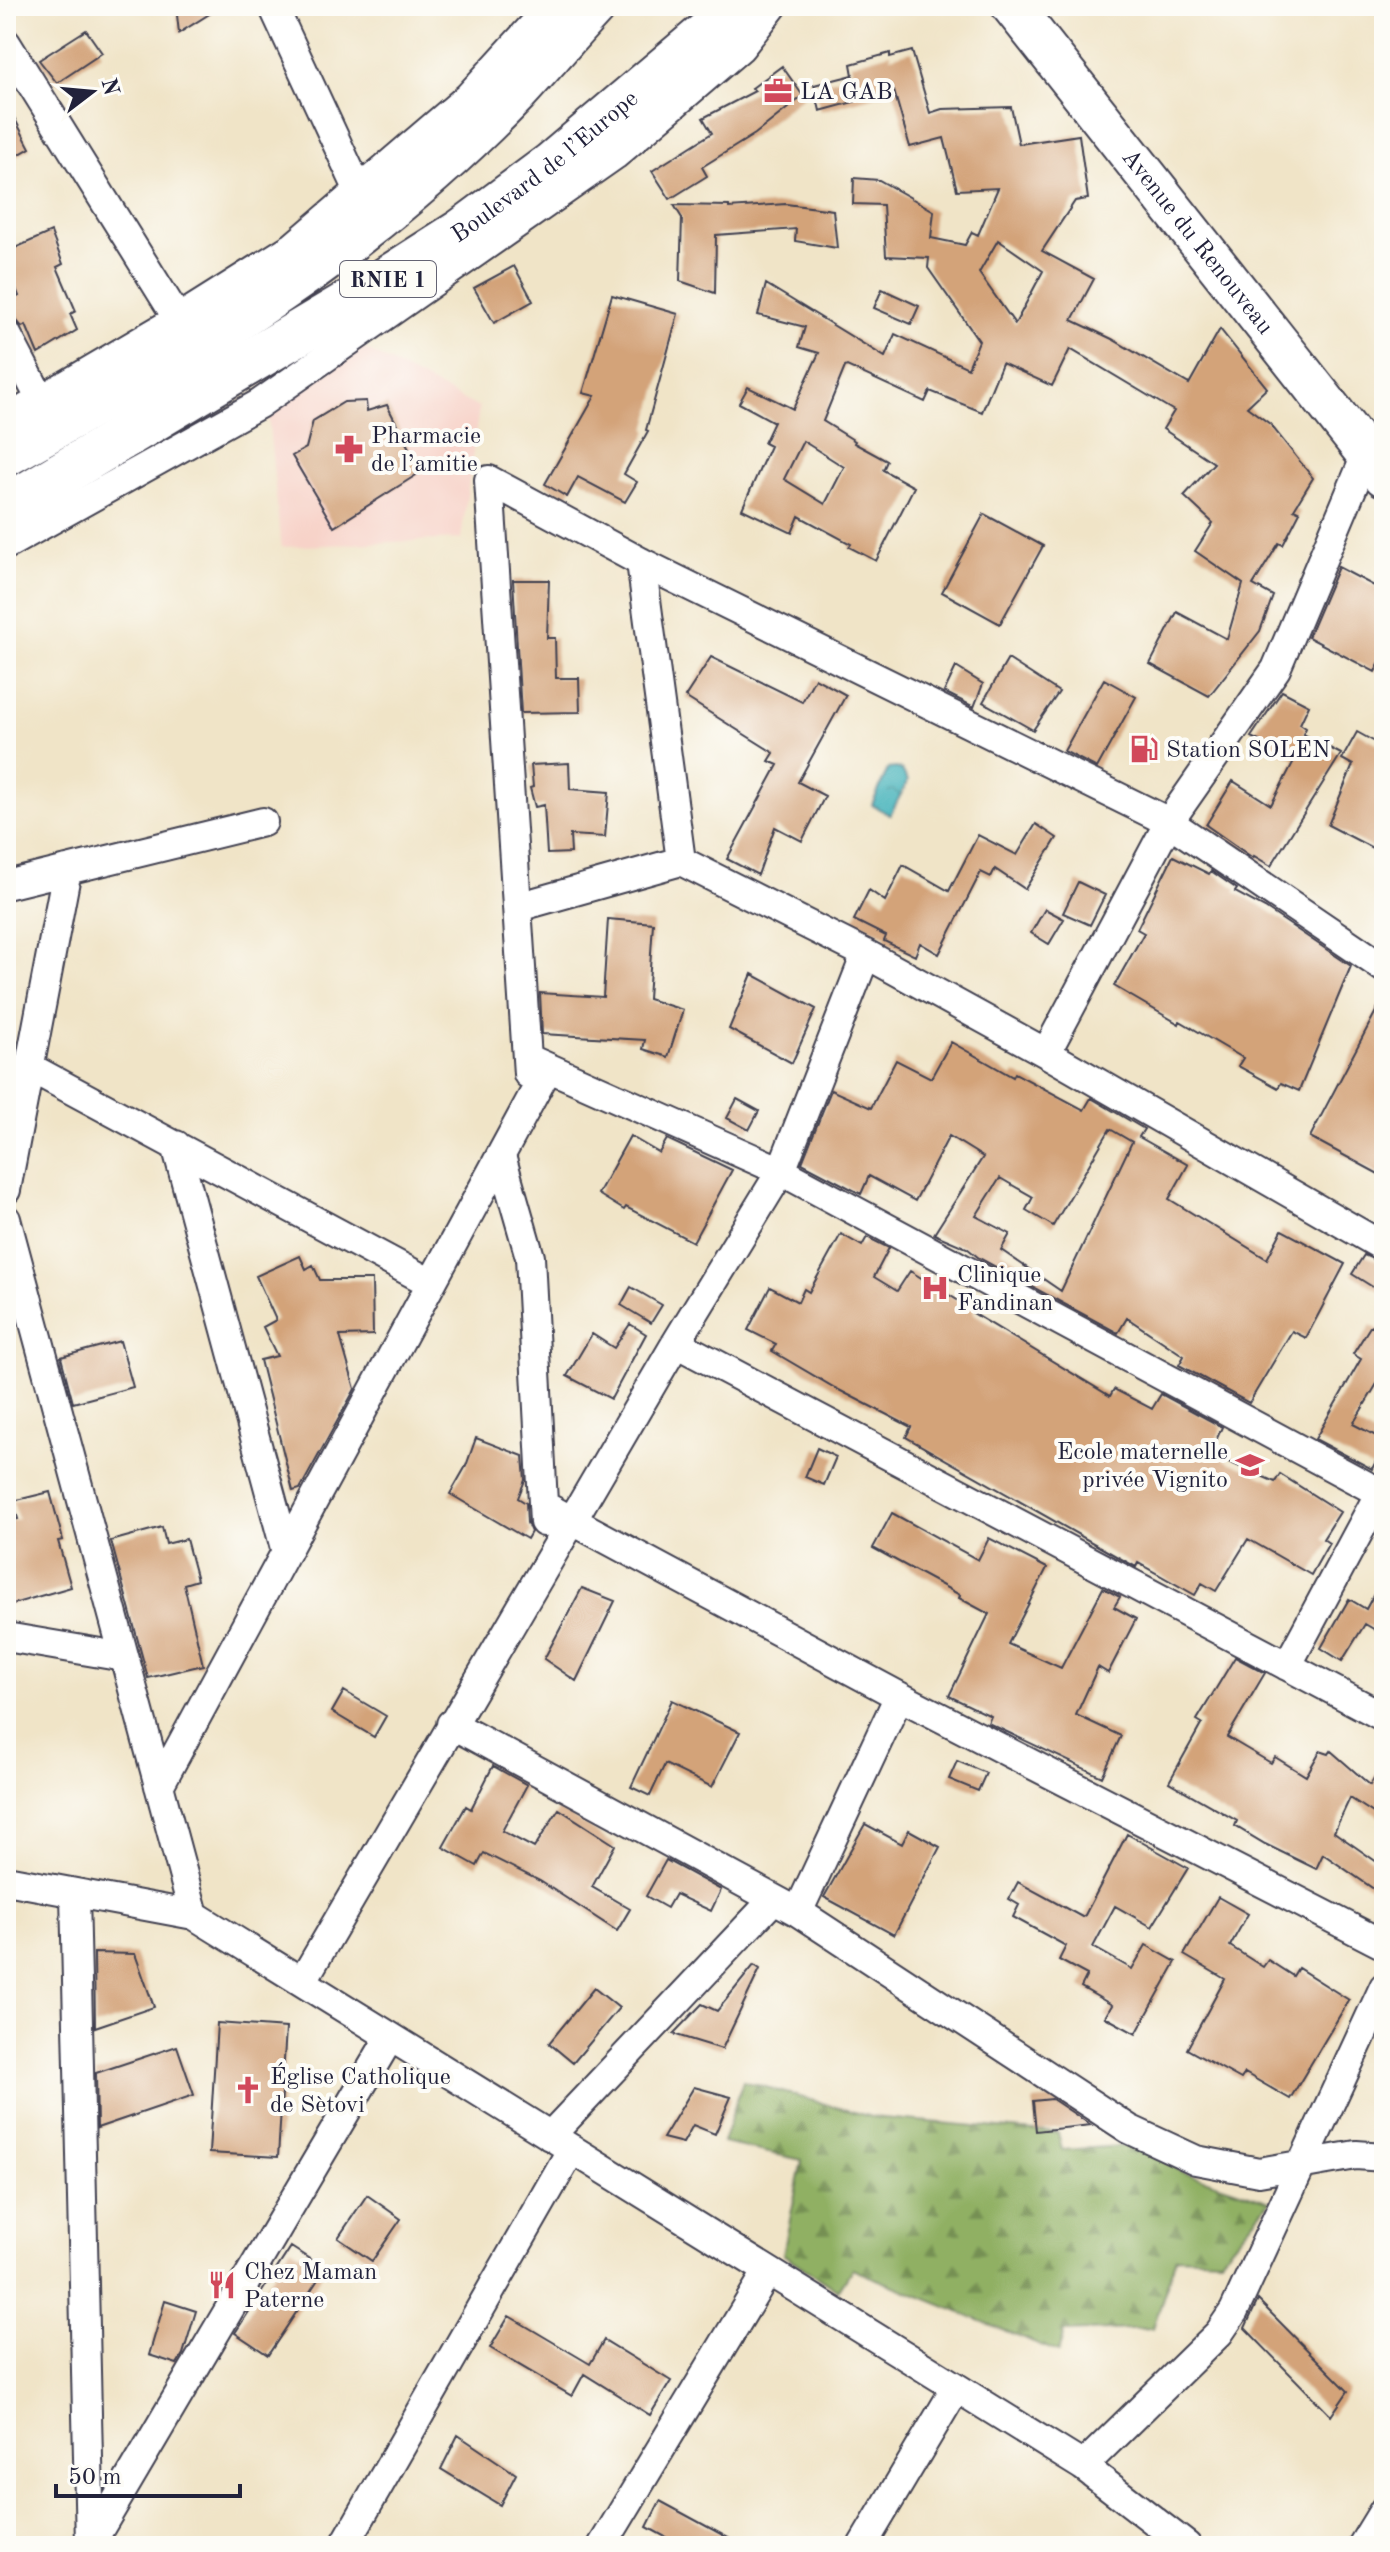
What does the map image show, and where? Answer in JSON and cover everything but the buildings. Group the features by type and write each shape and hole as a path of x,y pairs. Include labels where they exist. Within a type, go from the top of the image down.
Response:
{"highway":[{"name":"RNIE 1","path":"6,454 223,327 297,279 353,237 445,160 504,103 593,6"},
{"name":"Boulevard de l’Europe","path":"6,507 365,293 462,231 551,165 739,6"}],"main road":[{"name":"Avenue du Renouveau","path":"1012,6 1376,464"}],"street":[{"path":"273,6 360,193"},
{"path":"6,420 178,319 294,246 360,193 468,97 551,6"},
{"path":"6,545 259,404 615,155 741,47 773,6"},
{"path":"6,43 178,319"},
{"path":"6,333 41,400"},
{"path":"1046,1053 1169,822 1276,669 1376,464"},
{"path":"159,1786 530,1102 538,1063 518,907 489,480 641,562 1169,822 1384,968"},
{"path":"641,562 681,861"},
{"path":"6,885 263,822"},
{"path":"518,907 681,861 866,954 1046,1053 1384,1247"},
{"path":"6,1190 67,870"},
{"path":"302,1982 547,1561 781,1171 866,954"},
{"path":"538,1063 781,1171 1382,1491 1287,1666"},
{"path":"29,1067 431,1283"},
{"path":"176,1145 286,1552"},
{"path":"501,1156 530,1257 547,1561"},
{"path":"6,1219 19,1316 124,1657 194,1915"},
{"path":"676,1343 1384,1717"},
{"path":"543,1505 899,1696 1384,1945"},
{"path":"6,1637 124,1657"},
{"path":"344,2546 561,2143 786,1906 899,1696"},
{"path":"451,1724 786,1906 1129,2129 1196,2160 1259,2172 1356,2155 1384,2157"},
{"path":"6,1880 194,1915 1083,2466 1187,2546"},
{"path":"75,1894 90,2545"},
{"path":"1083,2466 1219,2333 1234,2311 1384,1987"},
{"path":"90,2545 390,2037"},
{"path":"602,2546 768,2271"},
{"path":"862,2546 956,2388"},
{"path":"1362,2546 1384,2510"}],"shaded area":[{"path":"363,348 479,408 461,539 281,547 268,414"}],"green space":[{"path":"743,2081 871,2117 1058,2133 1062,2150 1137,2145 1183,2172 1270,2201 1221,2259 1176,2257 1153,2328 1064,2332 1058,2352 852,2269 838,2291 783,2254 802,2160 723,2143"}],"water":[{"path":"888,769 902,770 908,781 890,815 872,805"}],"place":[{"name":"LA GAB","path":"778,91"},
{"name":"Pharmacie de l’amitie","path":"349,449"},
{"name":"Station SOLEN","path":"1144,749"},
{"name":"Clinique Fandinan","path":"935,1288"},
{"name":"Ecole maternelle privée Vignito","path":"1250,1465"},
{"name":"Église Catholique de Sètovi","path":"248,2090"},
{"name":"Chez Maman Paterne","path":"222,2285"}]}
